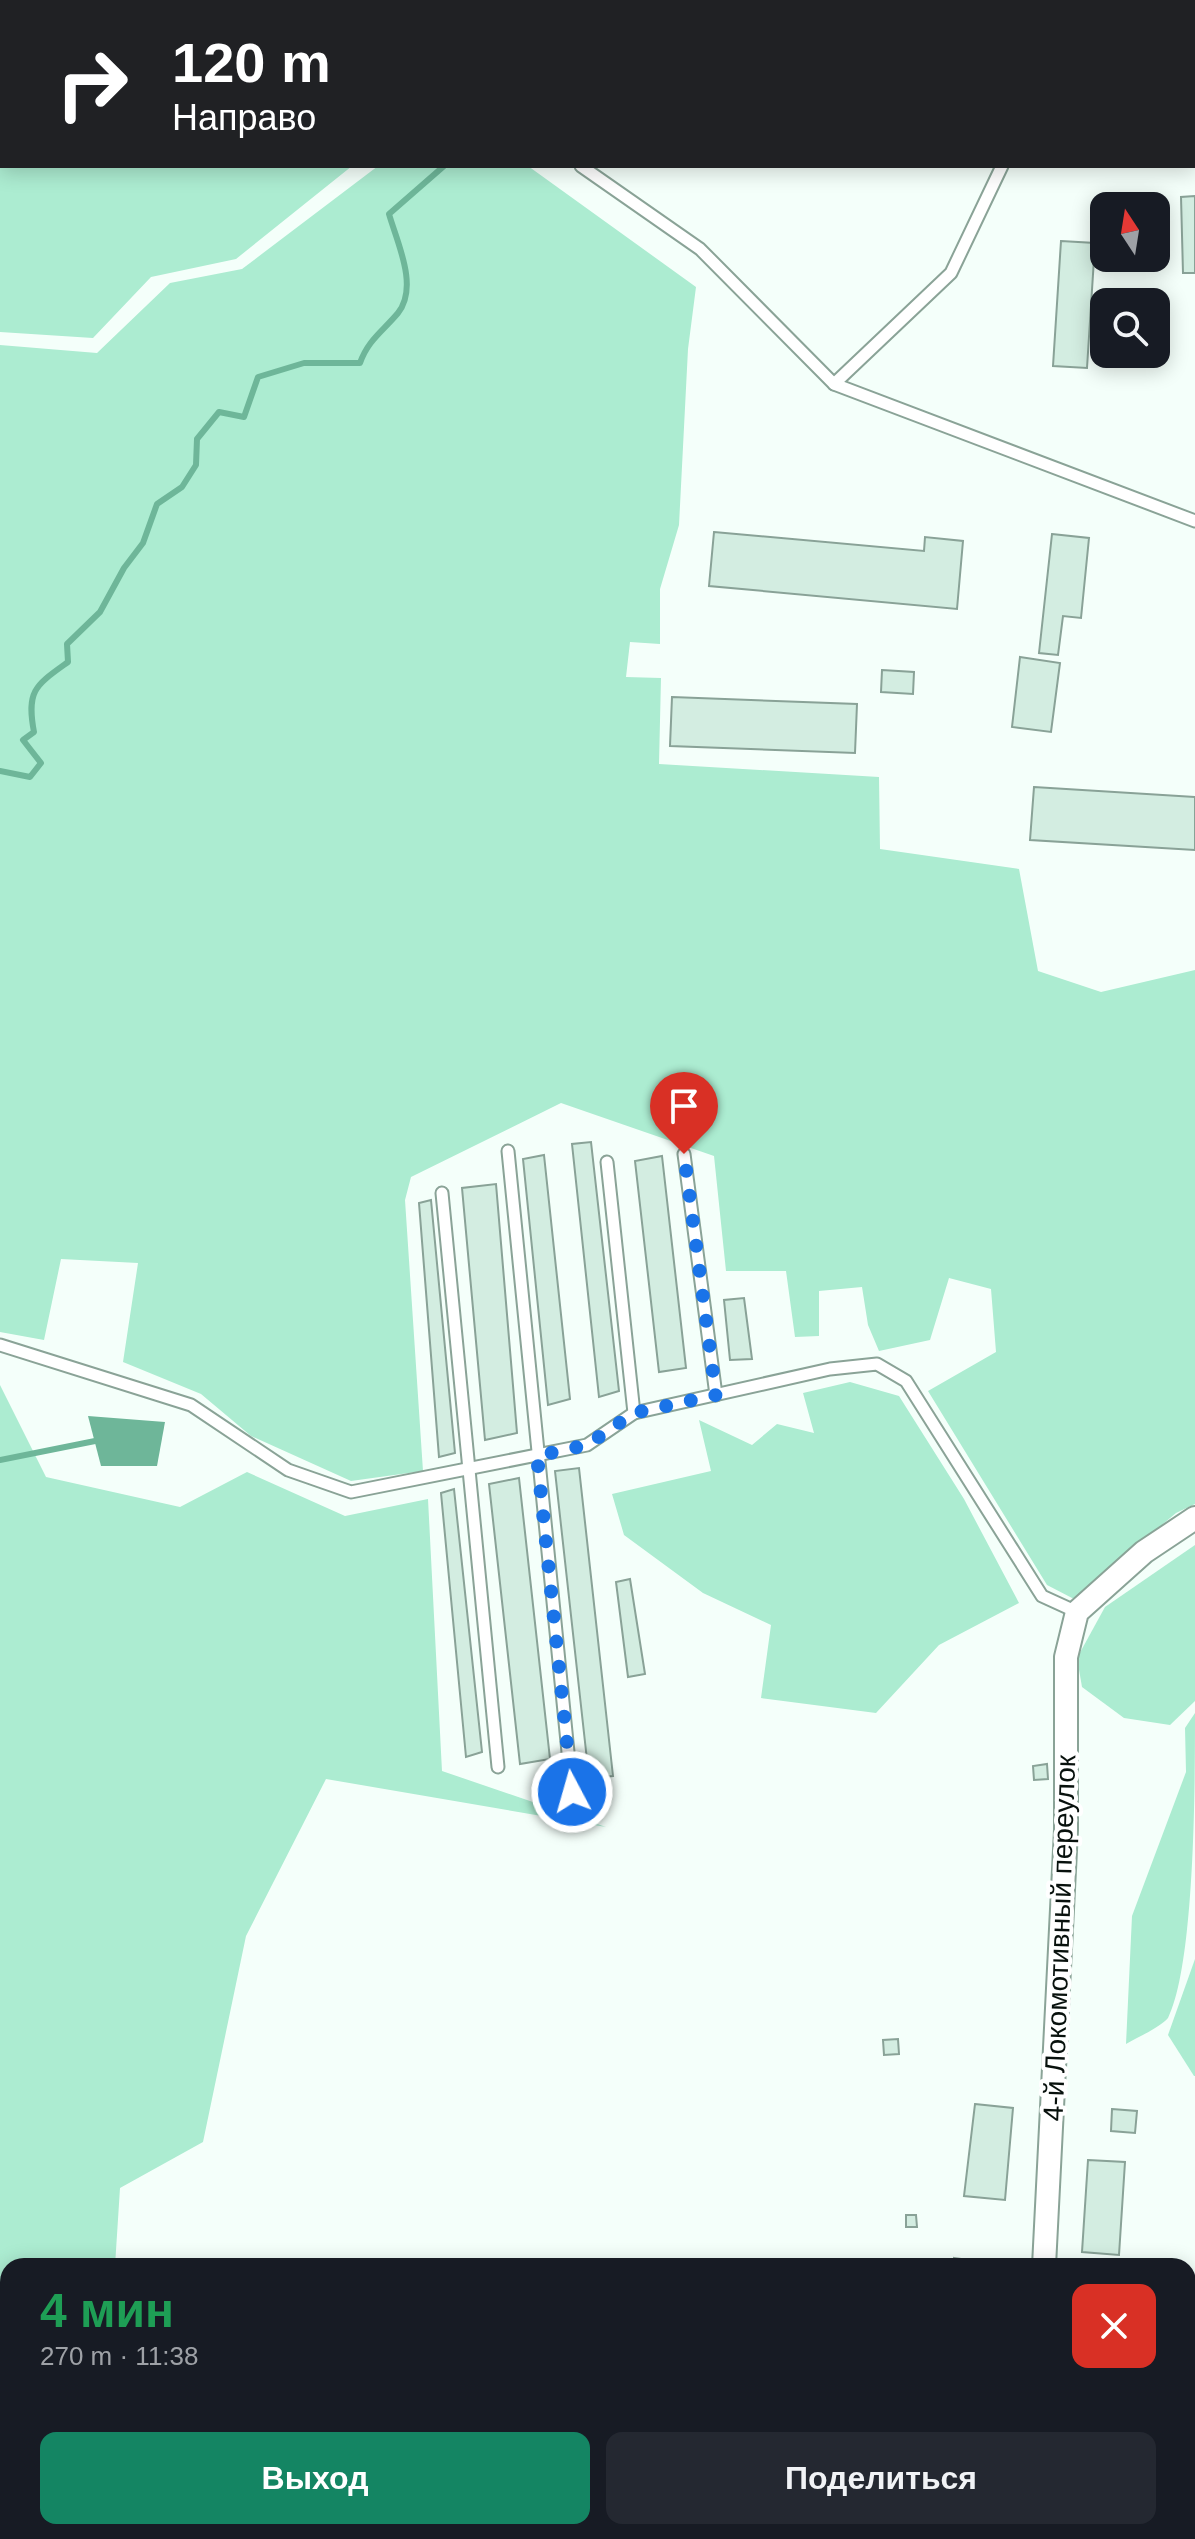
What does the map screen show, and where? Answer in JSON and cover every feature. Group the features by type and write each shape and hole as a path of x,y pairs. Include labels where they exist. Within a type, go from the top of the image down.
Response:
{"street":[{"path":"1077,1612 1144,1552 1195,1518"},
{"name":"4-й Локомотивный переулок","path":"1044,2258 1066,1830 1066,1657 1077,1612"}],"lane":[{"path":"584,168 700,249 834,384 1195,521"},
{"path":"834,384 951,273 1001,168"},
{"path":"508,1151 572,1792"},
{"path":"684,1154 716,1395"},
{"path":"607,1162 634,1413"},
{"path":"442,1193 498,1767"},
{"path":"0,1345 191,1405 288,1470 351,1492 587,1445 634,1413 830,1369 877,1364 906,1381 1042,1596 1077,1612"}],"shaded area":[{"path":"0,168 350,168 236,259 151,277 93,338 0,332"},
{"path":"375,168 531,168 696,287 688,349 679,525 660,589 660,644 630,642 626,677 661,678 659,764 879,777 880,849 1019,869 1038,971 1101,992 1195,970 1195,1504 1176,1513 1074,1599 1047,1585 928,1391 996,1352 991,1289 949,1278 930,1340 879,1351 868,1325 862,1287 819,1291 819,1336 795,1337 786,1271 726,1271 714,1156 561,1103 411,1177 405,1200 423,1471 351,1481 251,1436 201,1394 123,1362 138,1263 61,1259 44,1340 0,1332 0,345 97,353 170,283 242,269"},
{"path":"850,1382 899,1396 964,1499 1019,1603 939,1645 876,1713 761,1698 771,1625 703,1593 624,1535 612,1494 711,1471 699,1420 752,1445 777,1424 814,1433 803,1393"},
{"path":"0,1385 46,1477 180,1507 247,1472 345,1516 428,1499 442,1771 606,1827 326,1779 246,1936 203,2142 120,2188 116,2258 0,2258"},
{"path":"88,1416 165,1422 157,1466 101,1466"},
{"path":"1195,1545 1195,1701 1170,1725 1124,1718 1082,1687 1077,1658 1105,1607"},
{"path":"1195,1713 1192,1872 1184,1958 1177,1992 1168,2018 1126,2044 1132,1916 1186,1772 1185,1728"},
{"path":"1195,1959 1195,2076 1194,2076 1168,2035"}],"building":[{"path":"1195,196 1195,273 1183,273 1181,197"},
{"path":"1061,241 1090,243 1090,272 1093,272 1087,368 1053,366"},
{"path":"714,532 924,551 925,537 963,541 957,609 709,586"},
{"path":"1052,534 1089,538 1081,618 1063,616 1058,655 1039,653"},
{"path":"1020,657 1060,663 1051,732 1012,727"},
{"path":"882,670 914,672 913,694 881,692"},
{"path":"672,697 857,704 855,753 670,746"},
{"path":"1034,787 1195,797 1195,850 1030,840"},
{"path":"591,1142 619,1391 599,1397 572,1144"},
{"path":"544,1155 570,1399 548,1405 523,1159"},
{"path":"662,1156 686,1368 659,1372 635,1161"},
{"path":"496,1184 517,1433 485,1440 462,1188"},
{"path":"431,1200 455,1453 439,1457 419,1203"},
{"path":"744,1298 752,1359 730,1360 724,1300"},
{"path":"579,1468 613,1776 589,1778 555,1471"},
{"path":"519,1478 550,1759 520,1764 489,1484"},
{"path":"454,1489 482,1752 466,1757 441,1493"},
{"path":"630,1579 645,1674 628,1677 616,1582"},
{"path":"1047,1764 1048,1779 1034,1780 1033,1766"},
{"path":"898,2039 899,2054 884,2055 883,2040"},
{"path":"975,2104 1013,2108 1005,2200 964,2196"},
{"path":"1112,2109 1137,2111 1135,2133 1111,2131"},
{"path":"1088,2160 1125,2162 1119,2255 1082,2252"},
{"path":"906,2215 916,2215 917,2227 906,2227"}],"waterway":[{"path":"0,771 30,777 41,763 23,740 34,732 31,707 36,690 68,662 67,644 100,612 124,568 143,543 157,504 182,487 196,465 197,439 219,412 244,417 258,377 304,363 360,363 372,342 398,313 407,290 406,278 389,214 442,168"},
{"path":"0,1460 95,1441"}],"route":[{"path":"572,1792 537,1456 587,1445 634,1413 716,1395 684,1154"}]}
